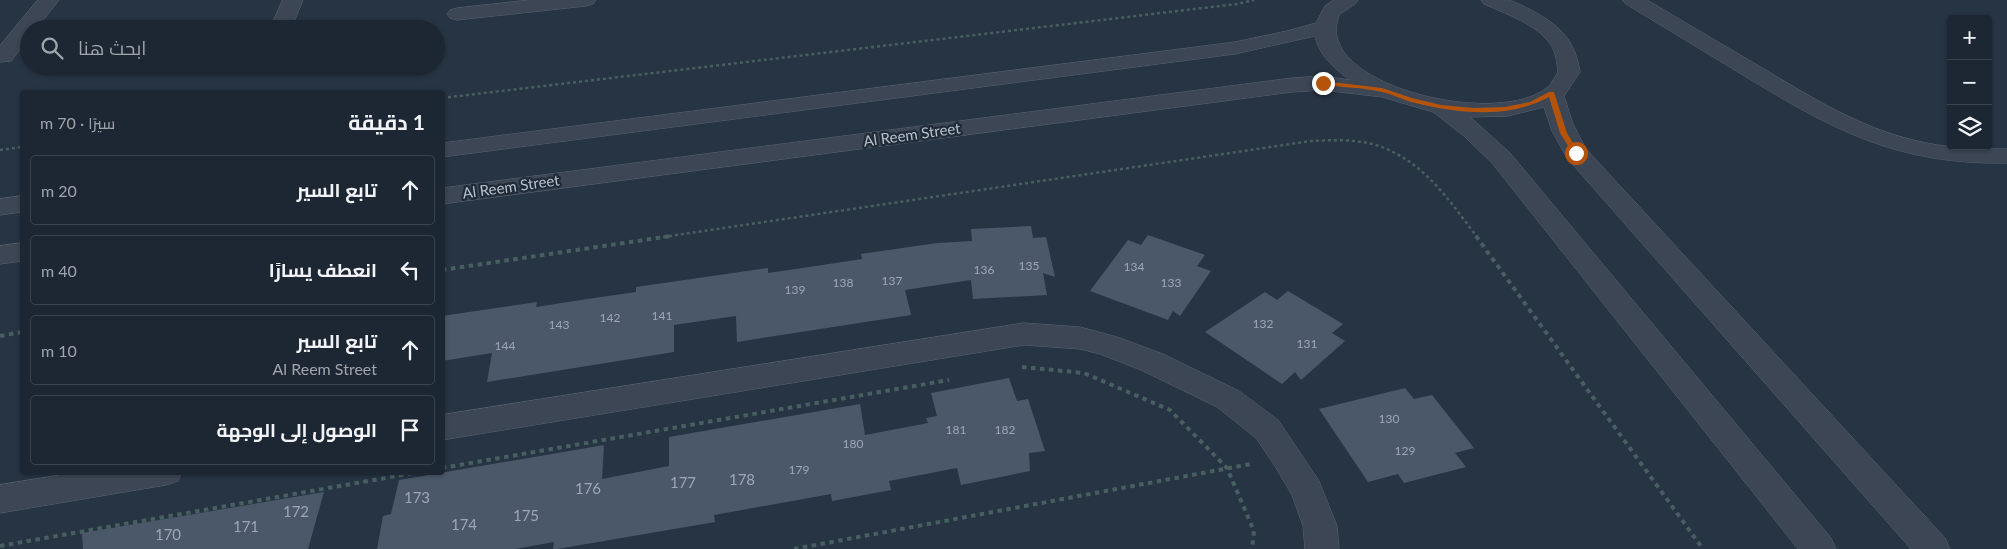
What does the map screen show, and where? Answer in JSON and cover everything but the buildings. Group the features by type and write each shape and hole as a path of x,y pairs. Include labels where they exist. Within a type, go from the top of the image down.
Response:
{"street":[{"path":"32,20 49,0"},
{"path":"284,20 293,0"},
{"path":"457,14 520,4 586,0"},
{"path":"1348,0 1332,10 1324,28 1326,43 1337,60 1356,76 1382,90 1410,100 1441,107 1473,110 1505,109 1532,103 1558,90 1568,72 1565,51 1550,31 1523,13 1491,0"},
{"path":"1633,0 1812,108 1872,137 1908,148 1944,155 1978,158 2007,156"},
{"path":"445,150 1235,48 1291,37 1324,28"},
{"path":"2,56 20,35"},
{"path":"2,56 20,54"},
{"name":"Al Reem Street","path":"445,196 1292,84 1323,83 1382,90"},
{"path":"1552,93 1556,114 1563,133 1576,153 1933,549"},
{"path":"1441,107 1487,142 1501,158 1819,549"},
{"path":"0,206 20,204"},
{"path":"0,255 20,252"},
{"path":"445,428 1024,334 1080,338 1107,345 1152,362 1191,380 1228,400 1267,429 1307,491 1320,526 1322,549"},
{"path":"0,499 148,475"}],"path":[{"path":"445,98 1237,4 1254,0"},
{"path":"445,270 1311,141 1345,140 1376,145 1413,162 1449,199 1703,549"},
{"path":"0,150 20,147"},
{"path":"0,336 20,332"},
{"path":"1021,367 1084,373 1170,410 1227,468 1254,531 1252,549"},
{"path":"445,467 952,379"},
{"path":"794,549 1286,457"},
{"path":"0,546 402,475"}],"route":[{"path":"1323,83 1382,90 1410,100 1441,107 1473,110 1505,109 1532,103 1552,93 1556,114 1563,133 1576,153"}]}
